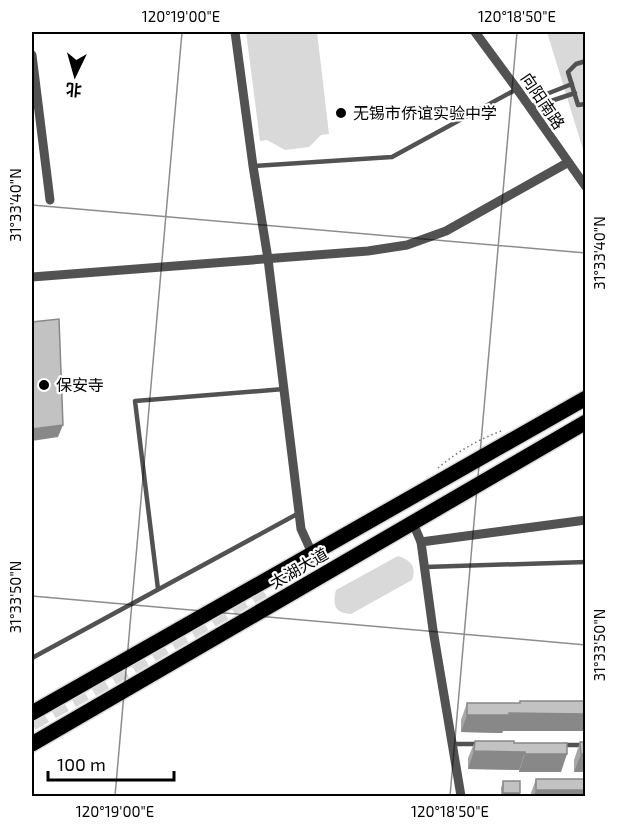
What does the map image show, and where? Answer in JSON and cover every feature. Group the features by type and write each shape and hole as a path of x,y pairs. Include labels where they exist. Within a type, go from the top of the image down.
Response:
{"main road":[{"name":"太湖大道","path":"32,713 585,398"},
{"name":"太湖大道","path":"32,744 585,422"}],"street":[{"path":"235,32 268,259 301,529 312,553"},
{"name":"向阳南路","path":"475,32 518,88 585,188"},
{"path":"32,55 50,200"},
{"path":"32,277 368,251 407,244 446,231 567,163"},
{"path":"421,542 585,520"},
{"path":"413,523 421,542 461,796"}],"lane":[{"path":"585,61 576,64 568,72 578,105 585,104"},
{"path":"530,108 544,94 572,84"},
{"path":"253,166 392,157 518,88"},
{"path":"530,108 575,93"},
{"path":"158,589 135,402 284,389"},
{"path":"32,658 299,513"},
{"path":"425,567 585,562"},
{"path":"452,744 486,744"},
{"path":"553,745 585,745"}],"shaded area":[{"path":"246,32 317,32 329,134 321,135 309,147 285,150 267,140 260,141"},
{"path":"547,32 585,32 585,156"},
{"path":"398,556 406,559 413,567 412,580 351,614 338,610 334,600 336,590"}],"building":[{"name":"保安寺","path":"59,319 63,425 32,429 32,322"},
{"path":"520,701 585,701 585,714 467,715 467,703 520,703"},
{"path":"475,741 567,743 567,754 474,751"},
{"path":"580,742 585,742 585,754 581,754"},
{"path":"536,779 585,779 585,790 536,790"},
{"path":"503,781 520,781 520,793 503,793"}],"tunnel":[{"path":"32,723 263,590"}],"place":[{"name":"无锡市侨谊实验中学","path":"341,113"},
{"name":"保安寺","path":"44,385"}]}
